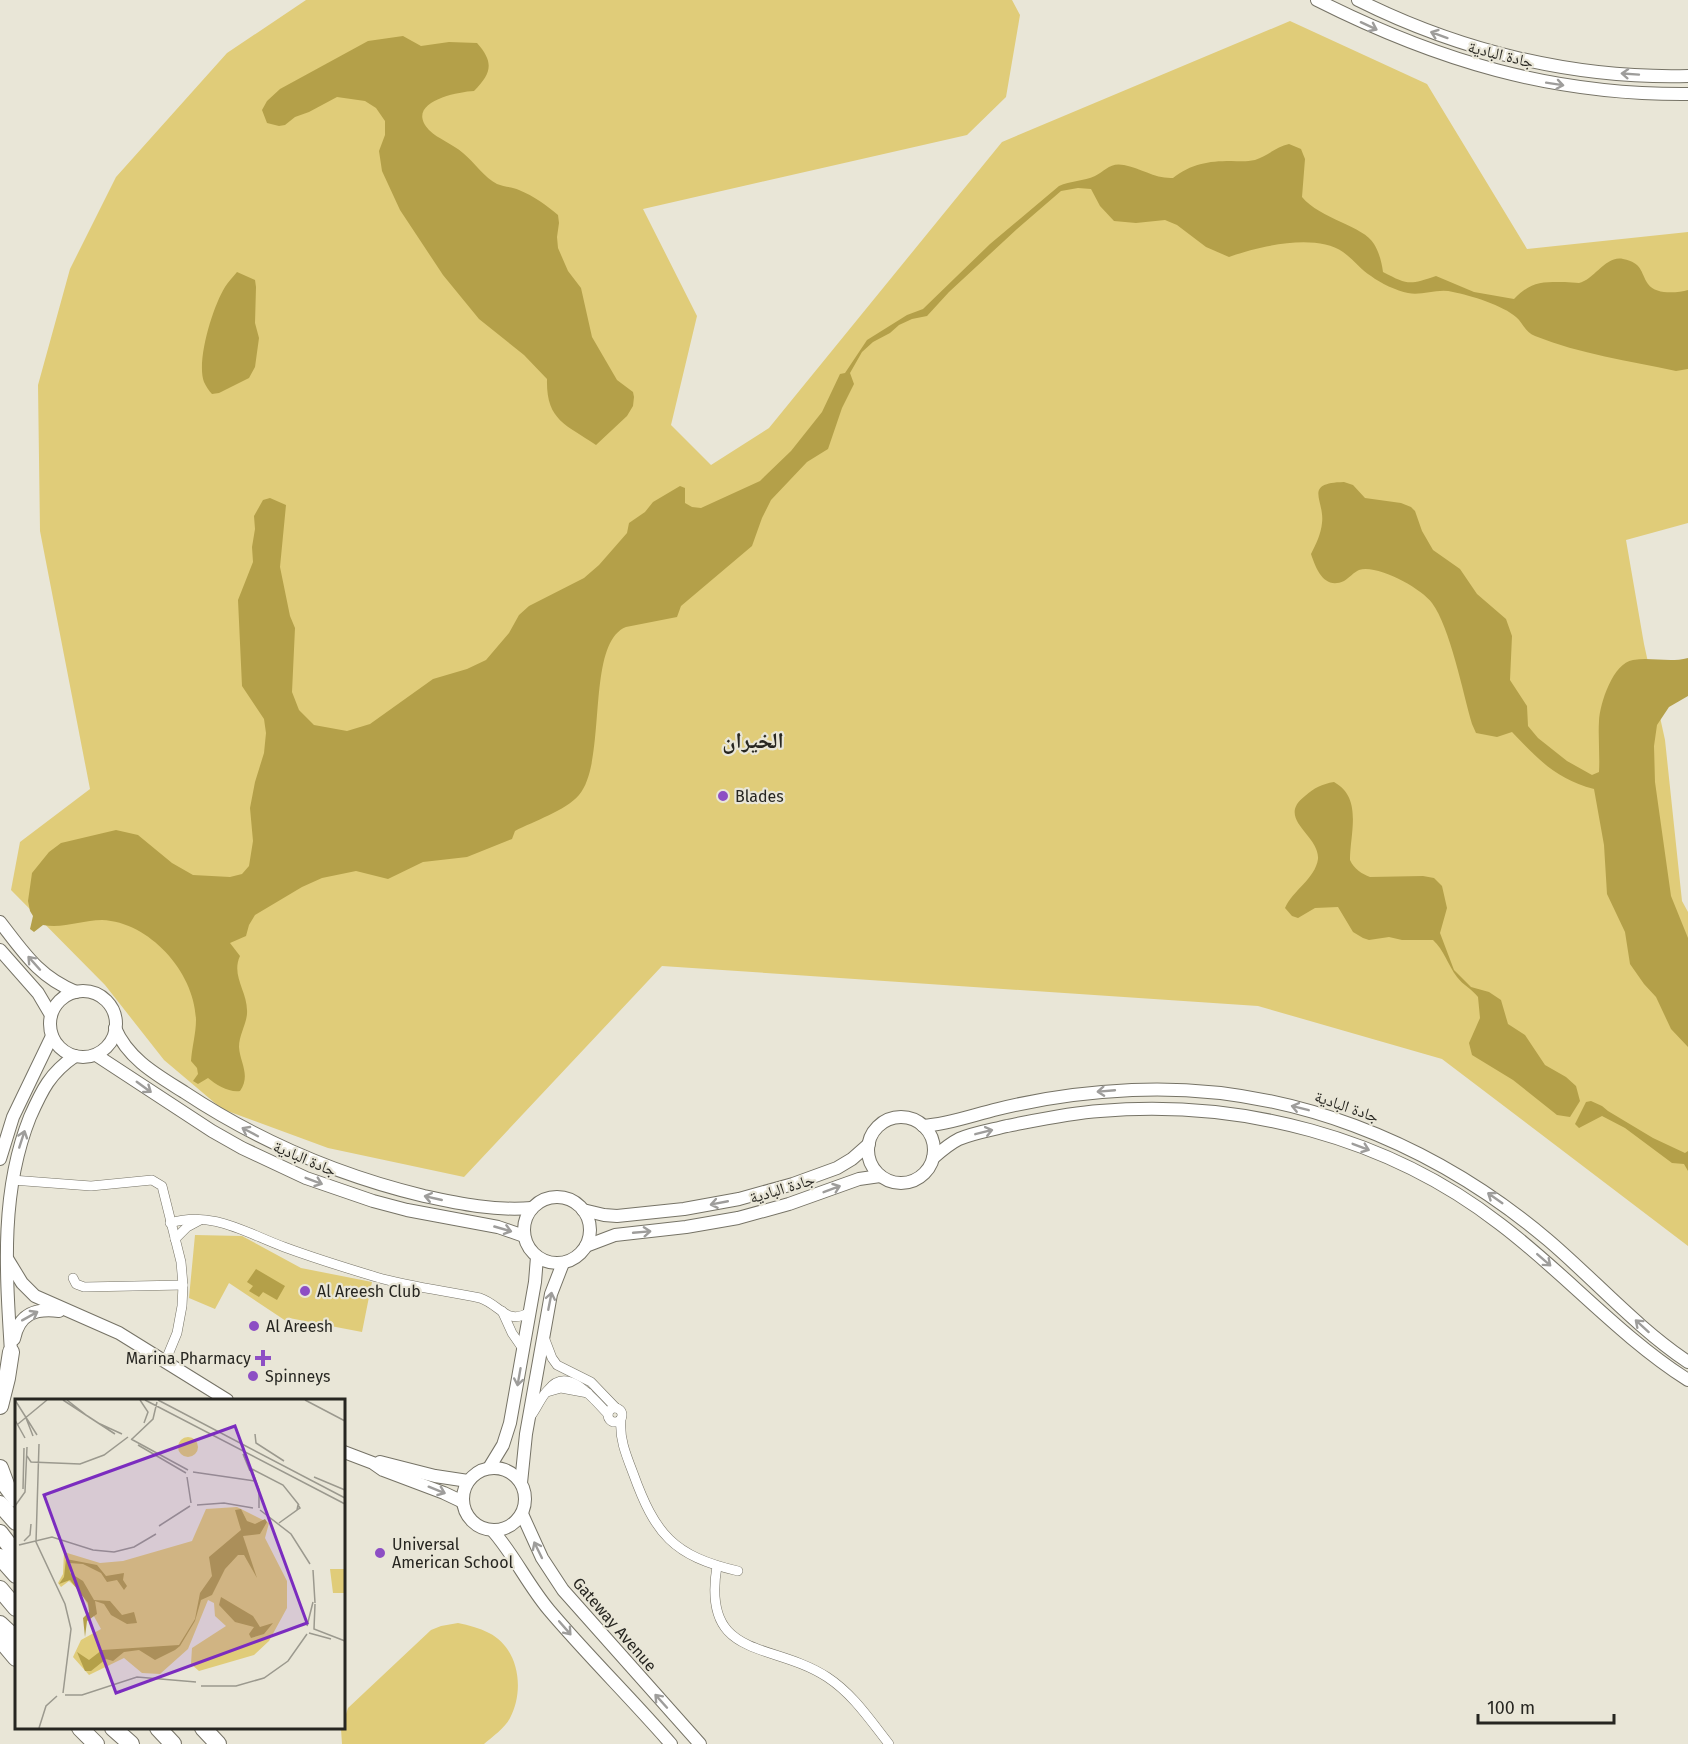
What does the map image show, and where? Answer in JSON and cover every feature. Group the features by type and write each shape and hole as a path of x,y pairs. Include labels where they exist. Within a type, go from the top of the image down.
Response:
{"highway":[{"path":"0,1406 8,1378 11,1352"},
{"path":"0,1468 7,1487 15,1498"},
{"path":"0,1504 15,1521"},
{"path":"0,1533 15,1553"},
{"path":"0,1557 15,1574"},
{"path":"0,1589 15,1607"},
{"path":"0,1624 15,1639"},
{"path":"0,1639 15,1657"},
{"path":"81,1729 96,1744"},
{"path":"114,1729 131,1744"},
{"path":"125,1729 139,1744"},
{"path":"159,1729 173,1744"},
{"path":"204,1729 218,1744"}],"street":[{"name":"جادة البادية","path":"1317,0 1393,36 1482,68 1575,87 1638,93 1688,94"},
{"name":"جادة البادية","path":"1358,0 1430,31 1515,57 1602,72 1688,76"},
{"path":"0,922 46,976 57,984 76,992 90,992 103,998 114,1015 116,1028 107,1047 96,1054 75,1056 58,1069 46,1085 21,1142 7,1214 11,1352"},
{"path":"0,950 38,993 51,1015"},
{"path":"75,1056 59,1047 50,1029 54,1008 63,998 76,992"},
{"name":"جادة البادية","path":"116,1028 128,1052 167,1082 246,1130 312,1161 381,1185 452,1202 500,1209 532,1208"},
{"path":"0,1159 13,1117 52,1036"},
{"name":"جادة البادية","path":"96,1054 242,1149 306,1178 384,1204 441,1218 498,1227 524,1236"},
{"name":"جادة البادية","path":"923,1126 946,1124 998,1109 1087,1093 1160,1089 1230,1095 1284,1104 1335,1118 1389,1138 1449,1169 1514,1212 1550,1241 1651,1334 1688,1362"},
{"path":"1180,1109 1197,1102 1221,1104 1230,1095"},
{"name":"جادة البادية","path":"933,1158 963,1137 1045,1118 1112,1110 1180,1109 1238,1114 1305,1129 1376,1153 1428,1178 1500,1223 1643,1348 1688,1380"},
{"path":"908,1118 923,1126 931,1137 934,1151 927,1171 910,1182 893,1182 880,1176 868,1154 873,1133 878,1127 892,1119 908,1118"},
{"name":"جادة البادية","path":"583,1210 618,1216 684,1209 740,1199 776,1190 837,1168 852,1160 869,1144"},
{"name":"جادة البادية","path":"586,1246 615,1235 738,1218 789,1204 859,1179 880,1176"},
{"path":"12,1180 91,1186 156,1181 164,1189 170,1223 181,1262 183,1286 177,1335 161,1360"},
{"path":"555,1197 571,1200 583,1210 587,1216 590,1232 586,1246 576,1257 563,1263 549,1262 537,1257 528,1246 524,1236 524,1225 532,1208 541,1201 555,1197"},
{"path":"170,1223 186,1219 224,1222 290,1249 373,1276 410,1286 487,1300 514,1318 530,1312"},
{"path":"175,1239 188,1227 202,1219"},
{"path":"489,1468 504,1445 507,1434 524,1349 537,1257"},
{"path":"7,1259 18,1278 30,1292 46,1303 119,1333 224,1399"},
{"path":"521,1483 504,1469 489,1468 481,1471 468,1481 463,1491 463,1502 469,1519 484,1529 493,1531 510,1526 522,1514 525,1498 521,1483 530,1417 551,1294 563,1263"},
{"path":"73,1278 76,1284 84,1287 183,1286"},
{"path":"11,1352 16,1328 24,1318 42,1310 71,1313"},
{"path":"502,1311 512,1333 524,1349"},
{"path":"544,1336 557,1365 591,1382 614,1415 617,1436 623,1445 644,1504 659,1528 683,1551 699,1560 738,1571"},
{"path":"530,1417 552,1385 562,1381 577,1384 614,1415"},
{"path":"345,1452 463,1502"},
{"path":"373,1463 383,1462 435,1476 468,1481"},
{"name":"Gateway Avenue","path":"522,1514 555,1580 700,1744"},
{"path":"493,1531 514,1557 549,1609 670,1744"},
{"path":"717,1566 713,1588 715,1606 722,1623 733,1636 747,1646 806,1666 828,1677 854,1700 889,1744"}],"shaded area":[{"path":"306,0 1012,0 1020,15 1006,97 967,135 643,209 697,316 671,425 711,465 769,428 1002,142 1290,21 1427,84 1527,249 1688,232 1688,523 1626,540 1644,644 1665,740 1682,901 1688,912 1688,1246 1442,1059 1258,1006 662,966 464,1177 328,1148 222,1109 164,1060 105,985 11,890 20,842 90,789 40,531 38,385 70,269 116,177 227,53"},
{"path":"403,36 421,46 449,42 477,43 486,56 489,67 487,73 474,91 455,94 435,101 427,106 423,113 423,121 429,130 459,150 493,181 530,195 558,215 558,248 568,271 581,288 592,337 617,380 633,392 634,397 633,406 627,416 596,445 559,420 550,404 547,379 524,355 479,319 443,275 400,210 382,171 379,151 385,135 385,121 376,108 365,101 337,97 295,117 285,125 267,123 262,110 267,101 280,89 368,41"},
{"path":"1289,144 1301,149 1305,159 1302,197 1319,211 1369,238 1377,250 1383,272 1398,279 1414,282 1436,276 1474,292 1514,299 1526,289 1537,284 1585,281 1611,261 1623,259 1638,266 1648,284 1656,290 1673,292 1688,290 1688,369 1676,371 1569,348 1532,334 1511,313 1468,296 1447,291 1413,294 1399,290 1375,279 1343,252 1332,246 1303,242 1287,243 1229,257 1206,247 1177,225 1165,220 1136,223 1114,221 1100,206 1091,189 1078,188 1061,191 949,292 927,316 899,325 862,352 850,373 854,384 842,408 828,449 807,462 771,500 752,546 681,606 677,617 626,627 613,637 605,655 593,757 588,779 573,801 558,811 515,831 512,839 467,857 423,862 388,879 356,871 322,878 255,915 246,936 230,943 240,956 237,970 247,1010 239,1042 245,1074 240,1091 223,1088 208,1078 198,1084 193,1081 198,1074 197,1068 191,1061 196,1025 194,1002 188,985 178,968 153,940 120,923 102,920 58,926 43,925 34,932 30,929 33,916 28,901 32,873 49,852 61,843 116,830 138,835 172,863 193,875 230,877 242,874 249,866 253,841 250,808 264,753 266,733 264,719 242,686 238,600 253,562 254,516 263,500 270,498 286,505 280,567 290,616 295,628 292,692 299,710 314,725 347,731 370,724 433,679 467,669 486,660 509,633 519,615 529,606 584,578 599,565 627,533 629,523 645,512 653,502 680,486 685,488 685,503 701,508 760,481 791,451 822,412 840,374 845,373 867,340 907,315 923,309 990,244 1059,186 1091,178 1119,164 1160,177 1173,178 1186,169 1200,164 1255,160"},
{"path":"237,272 255,280 255,323 259,338 255,367 249,378 219,393 212,394 204,382 202,373 204,348 220,296"},
{"path":"1344,482 1353,485 1365,498 1401,503 1415,511 1422,531 1433,550 1460,569 1477,594 1506,619 1512,636 1510,680 1527,706 1528,726 1538,738 1567,761 1592,775 1599,772 1599,721 1602,704 1619,668 1633,660 1688,658 1688,696 1669,707 1657,725 1654,746 1655,782 1671,896 1688,938 1688,1047 1671,1029 1656,997 1630,964 1625,932 1607,894 1604,845 1594,789 1558,774 1512,732 1497,737 1476,733 1445,628 1439,614 1426,597 1409,584 1376,571 1359,570 1344,581 1337,583 1331,583 1318,572 1311,554 1322,523 1319,489 1331,483"},
{"path":"1334,782 1349,797 1352,807 1350,860 1352,863 1358,871 1370,877 1423,876 1434,878 1442,886 1447,908 1440,933 1454,970 1471,987 1489,992 1501,1000 1508,1024 1525,1035 1545,1065 1566,1077 1576,1086 1580,1101 1570,1117 1557,1115 1513,1080 1472,1055 1469,1043 1480,1018 1478,997 1457,977 1433,940 1402,940 1389,937 1369,940 1353,932 1338,907 1315,908 1298,918 1292,916 1285,908 1313,873 1318,859 1313,842 1296,820 1297,804 1315,789"},
{"path":"1591,1101 1653,1138 1685,1153 1688,1151 1688,1171 1684,1164 1672,1163 1625,1128 1602,1116 1579,1128 1575,1124 1586,1102"},
{"name":"Al Areesh Club","path":"195,1235 242,1236 301,1268 372,1282 362,1332 289,1318 286,1321 229,1283 215,1309 189,1298"},
{"path":"256,1269 285,1286 277,1300 263,1292 259,1297 249,1291 253,1286 247,1282"},
{"path":"458,1623 474,1627 489,1633 507,1649 513,1659 518,1683 515,1707 508,1722 484,1744 342,1744 341,1729 345,1729 348,1708 431,1630"}],"place":[{"name":"Blades","path":"723,796"},
{"name":"Al Areesh Club","path":"305,1291"},
{"name":"Al Areesh","path":"254,1326"},
{"name":"Marina Pharmacy","path":"263,1358"},
{"name":"Spinneys","path":"253,1376"},
{"name":"Universal American School","path":"380,1553"}],"district":[{"name":"الخيران","path":"753,740"}]}
